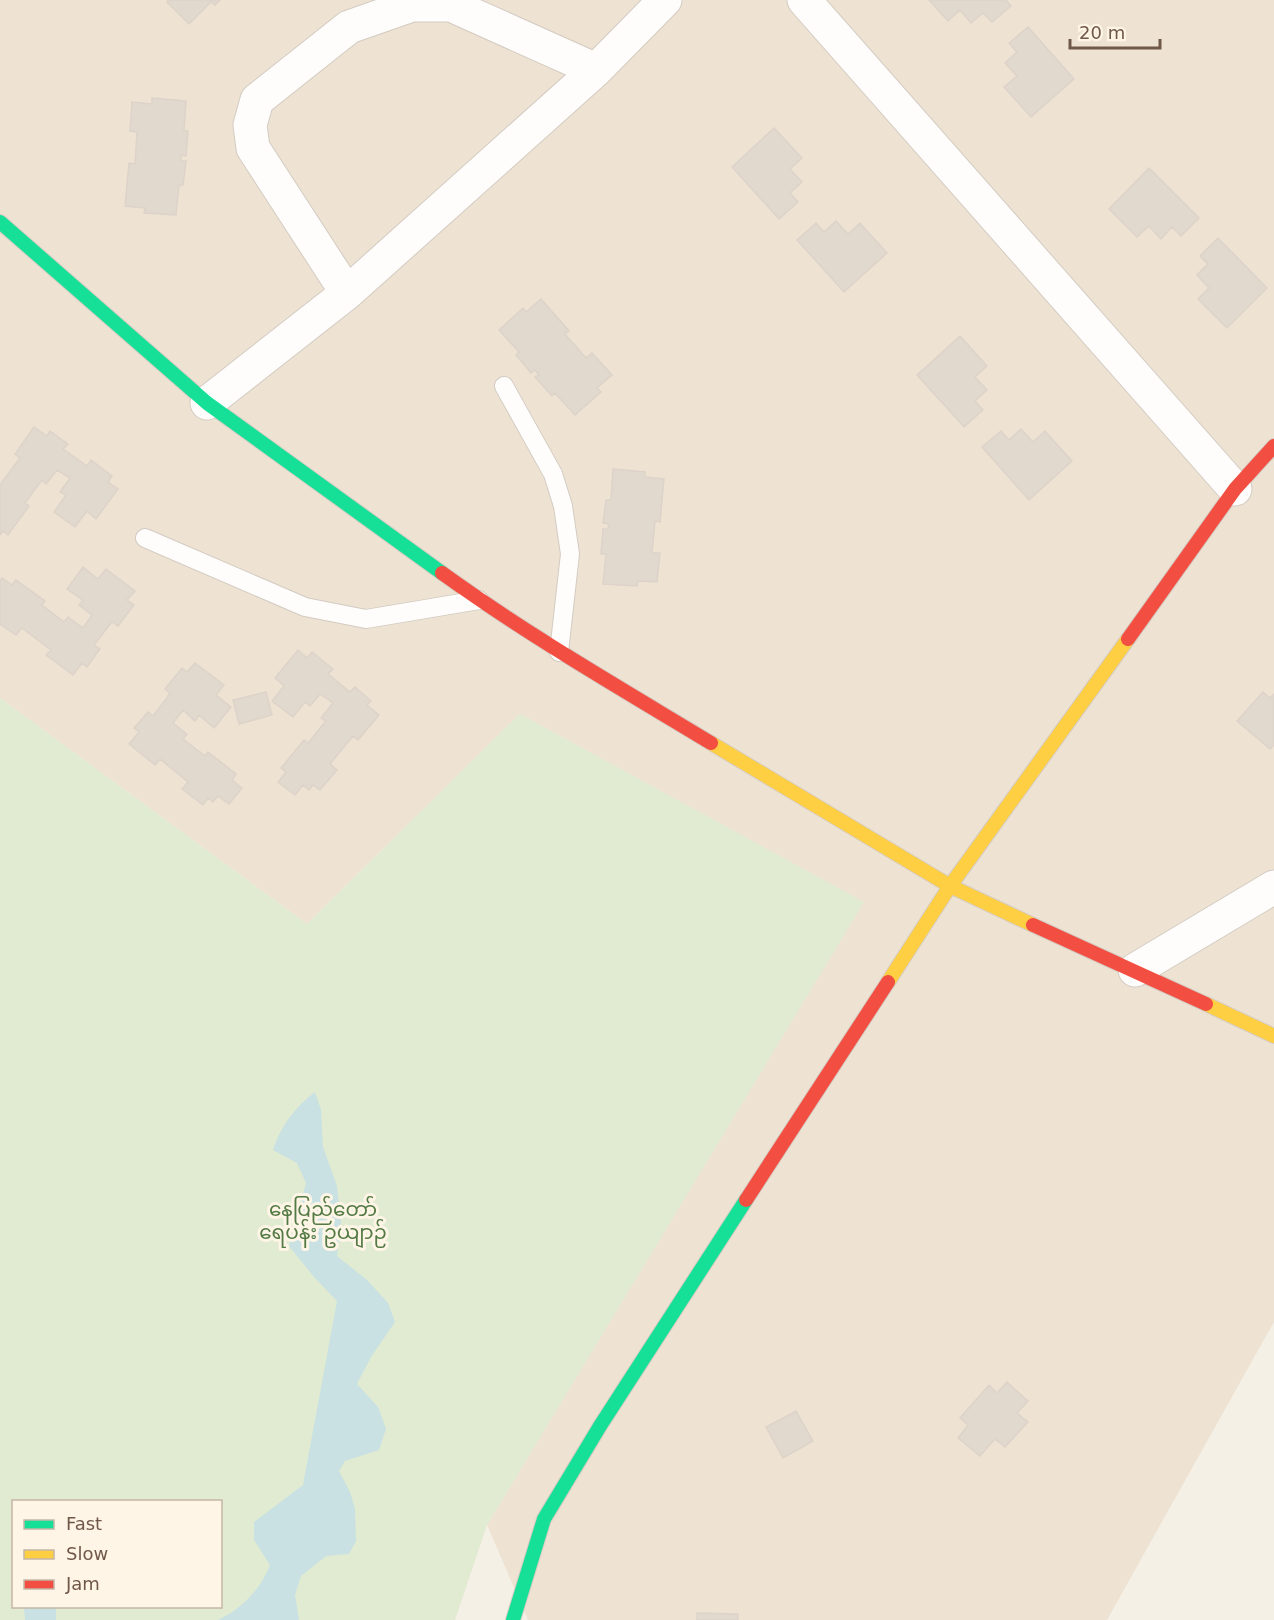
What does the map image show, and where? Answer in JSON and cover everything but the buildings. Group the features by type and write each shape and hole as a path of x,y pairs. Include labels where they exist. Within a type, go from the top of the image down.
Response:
{"street":[{"path":"207,403 347,293 596,70 665,0"},
{"path":"804,0 1235,489"},
{"path":"347,293 253,148 250,125 257,100 349,27 411,5 451,5 596,70"},
{"path":"0,222 207,403 479,600 558,652 950,886 1274,1036"},
{"path":"513,1620 544,1520 600,1426 950,886 1235,489 1274,446"},
{"path":"1135,970 1274,887"}],"lane":[{"path":"504,386 553,474 563,506 570,554 558,652"},
{"path":"145,538 304,607 366,619 479,600"}],"shaded area":[{"path":"0,0 1274,0 1274,1322 1107,1620 528,1620 487,1525 863,902 520,714 307,924 0,698"}],"green space":[{"name":"နေပြည်တော် ရေပန်း ဥယျာဉ်","path":"0,698 307,924 520,714 864,902 487,1525 455,1620 0,1620"}],"water":[{"path":"315,1092 321,1110 323,1147 337,1186 341,1222 337,1256 367,1280 388,1303 395,1322 371,1357 357,1384 378,1407 386,1429 379,1450 345,1461 339,1471 350,1492 355,1509 356,1541 349,1554 326,1556 301,1576 295,1595 299,1620 218,1620 235,1611 249,1598 270,1565 254,1540 254,1522 303,1485 337,1301 289,1246 306,1183 297,1163 273,1150 289,1118"},
{"path":"24,1608 56,1608 56,1620 25,1620"}],"traffic: fast":[{"path":"0,222 207,403 442,573"},
{"path":"513,1620 544,1519 600,1426 746,1200"}],"traffic: slow":[{"path":"888,982 950,886 1128,639"},
{"path":"711,743 950,886 1033,925"},
{"path":"1206,1004 1274,1036"}],"traffic: jam":[{"path":"1128,639 1235,489 1274,446"},
{"path":"442,573 541,640 711,743"},
{"path":"1033,925 1206,1004"},
{"path":"746,1200 888,982"}]}
